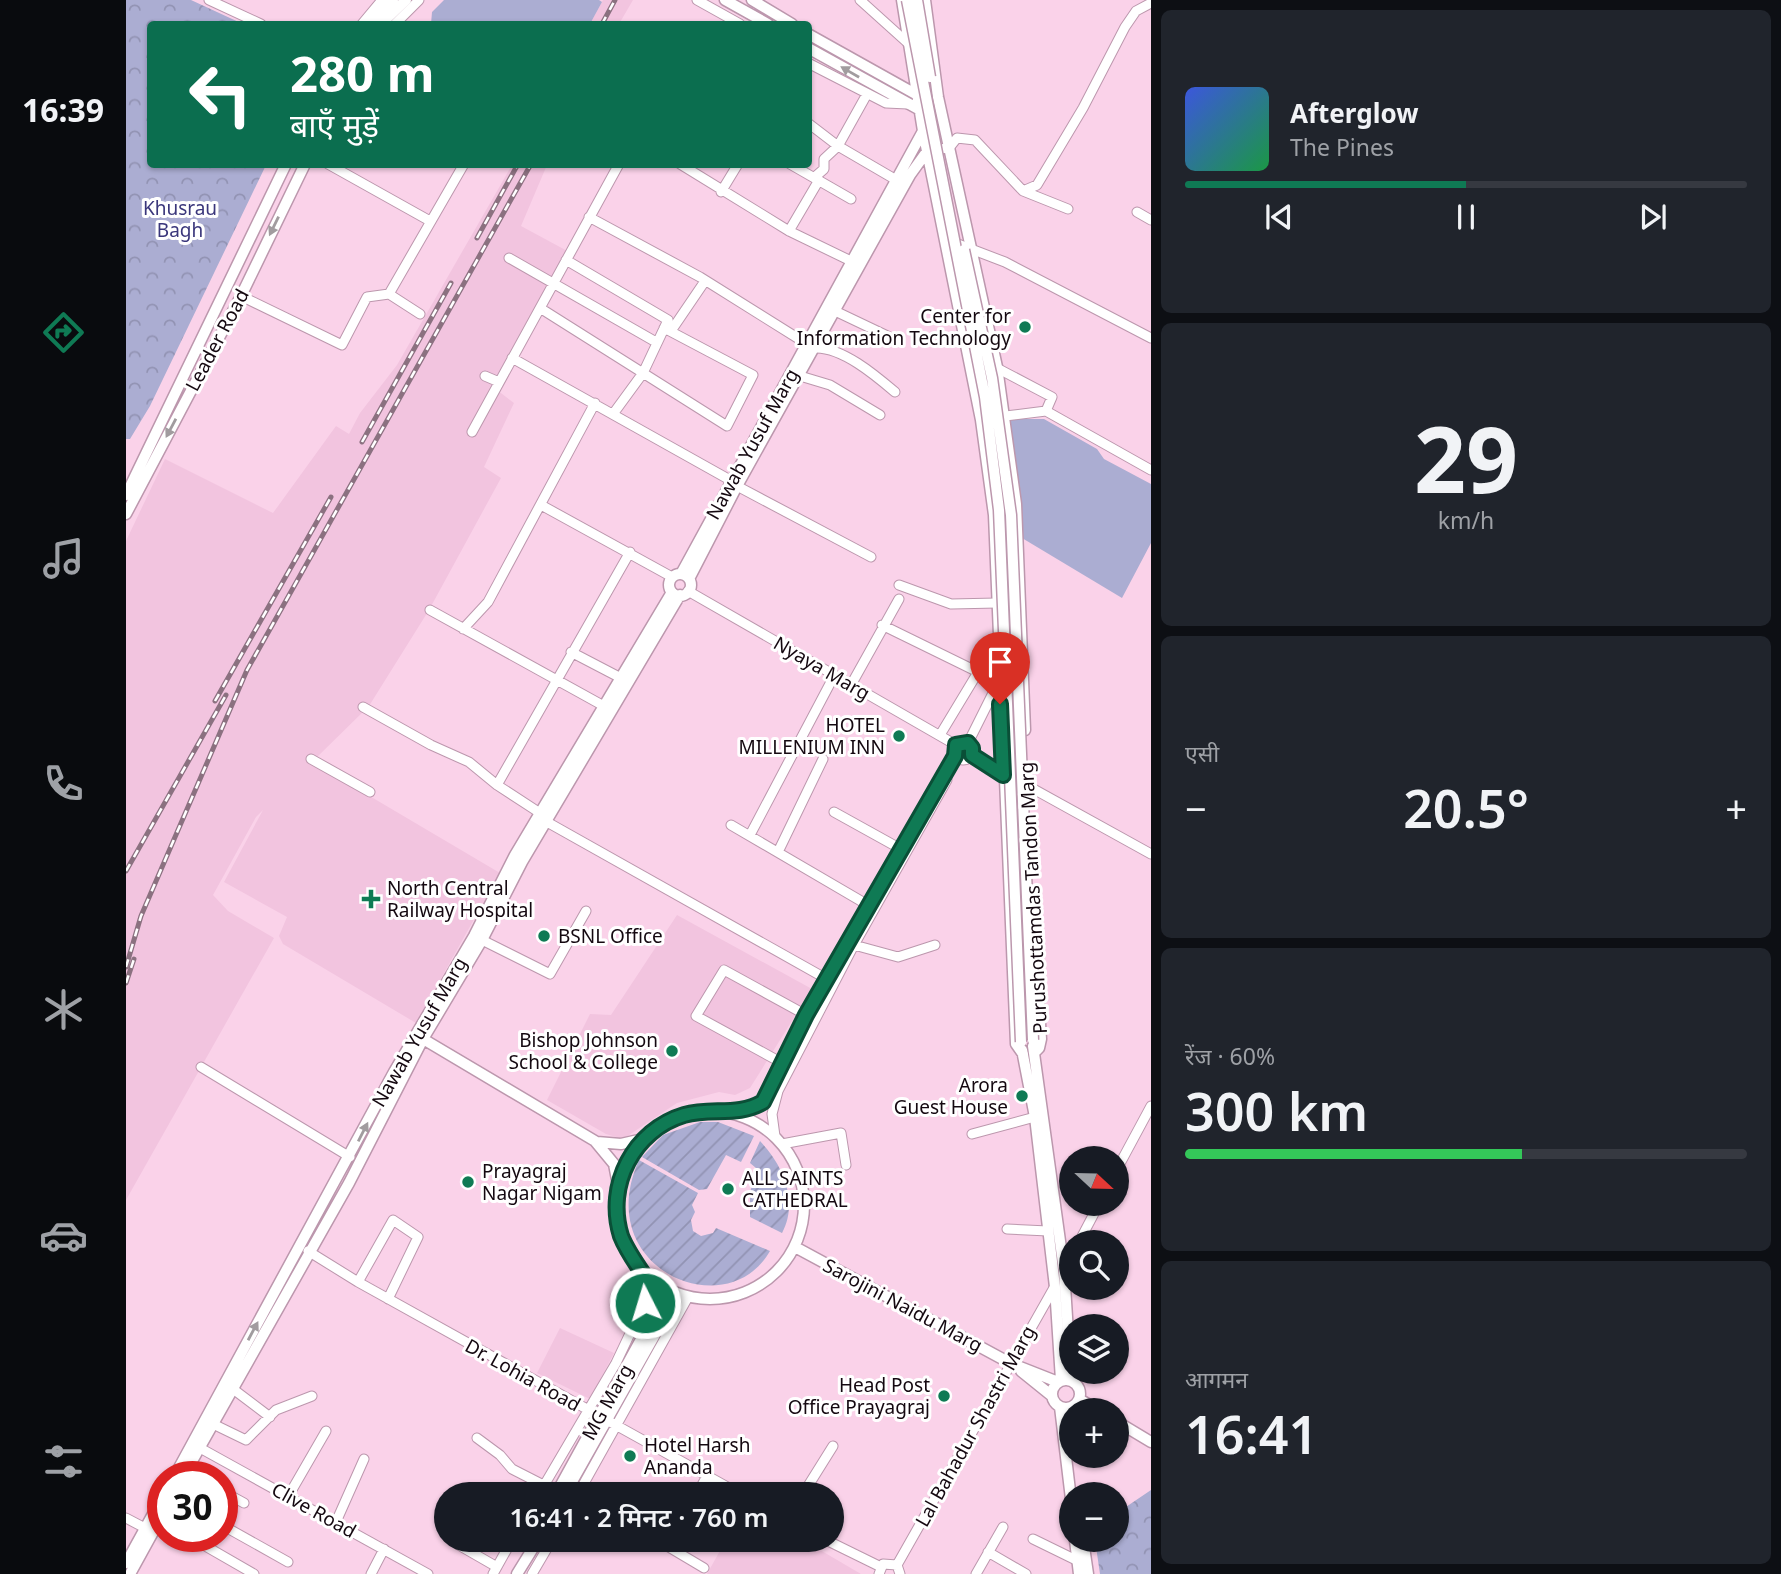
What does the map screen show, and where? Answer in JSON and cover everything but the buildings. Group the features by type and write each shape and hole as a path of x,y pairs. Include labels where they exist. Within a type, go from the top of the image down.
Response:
{"main road":[{"path":"374,21 393,0"},
{"path":"384,21 406,0"},
{"path":"725,0 763,21"},
{"path":"752,0 787,21"},
{"path":"905,0 985,397 999,510 1028,1053"},
{"name":"Purushottamdas Tandon Marg","path":"905,0 923,131 981,420 994,515 1016,1044 1028,1053 1059,1235"},
{"path":"917,0 943,159 992,378 1011,515 1027,1041"},
{"name":"Purushottamdas Tandon Marg","path":"925,0 940,107 997,367 1017,520 1026,783 1041,1039 1039,1048 1028,1053"},
{"path":"812,36 940,107"},
{"path":"812,50 892,96 943,120"},
{"name":"Nawab Yusuf Marg","path":"183,1461 474,936 680,585 811,346 923,131"},
{"name":"Nawab Yusuf Marg","path":"734,483 800,376 811,346 835,311 914,168 928,150"},
{"name":"Leader Road","path":"126,495 284,168"},
{"name":"Leader Road","path":"126,514 241,296 303,168"},
{"name":"Nawab Yusuf Marg","path":"195,1461 308,1251 359,1163 419,1036 482,940 602,705 680,585"},
{"path":"419,1036 595,1141 614,1164 618,1188"},
{"name":"Purushottamdas Tandon Marg","path":"1028,1053 1059,1334"},
{"path":"643,1274 667,1289 688,1297 720,1299 751,1291 776,1272 795,1247 801,1232 804,1201 798,1171 779,1140 764,1126 735,1113 717,1110 687,1114 664,1124 644,1139 629,1159 618,1188 616,1207 622,1238 643,1274 652,1287"},
{"path":"595,1141 621,1144 644,1139"},
{"name":"Sarojini Naidu Marg","path":"795,1247 1010,1363 1059,1380"},
{"name":"MG Marg","path":"608,1422 661,1303 659,1294 652,1287"},
{"name":"MG Marg","path":"567,1482 608,1422 670,1308 688,1297"},
{"name":"Sarojini Naidu Marg","path":"1010,1363 1052,1396 1059,1406"},
{"path":"1052,1396 1061,1384"},
{"path":"1069,1384 1080,1389 1077,1398"},
{"path":"1129,1428 1151,1441"},
{"path":"126,1563 147,1524"},
{"path":"130,1574 147,1545"},
{"path":"509,1574 522,1552"},
{"path":"517,1574 531,1552"},
{"path":"1076,1552 1079,1574"},
{"path":"1085,1552 1088,1574"}],"street":[{"path":"209,0 254,21"},
{"path":"364,21 382,0"},
{"path":"398,21 419,0"},
{"path":"697,0 734,21"},
{"path":"860,0 910,45"},
{"path":"1023,191 1037,185 1125,27 1136,11 1150,2"},
{"path":"718,21 721,14"},
{"path":"812,65 893,106 908,104"},
{"path":"819,180 816,176 824,169 824,159 838,146 867,94"},
{"path":"812,126 838,146 898,181"},
{"path":"928,150 949,148 957,138 975,140 1023,191 1068,209"},
{"path":"335,168 430,221"},
{"path":"389,294 462,168"},
{"path":"472,432 617,168"},
{"path":"686,168 720,192 789,231 853,262"},
{"path":"720,192 735,168"},
{"path":"797,168 851,199"},
{"path":"789,231 819,180"},
{"path":"1137,212 1151,220"},
{"path":"589,217 705,281 811,346 825,347 858,365 895,392"},
{"path":"945,240 971,246 1150,337"},
{"path":"509,258 656,342"},
{"path":"566,260 668,320 667,329"},
{"path":"613,414 643,373 656,342 705,281"},
{"path":"241,296 342,345 367,297 389,294 420,314"},
{"path":"540,308 727,426 753,375 667,329"},
{"path":"835,311 898,341"},
{"path":"512,358 871,557"},
{"path":"970,363 997,367 1052,397 1046,411"},
{"path":"485,376 499,382"},
{"path":"800,376 830,385 880,415"},
{"path":"463,629 488,602 595,403"},
{"path":"981,420 1046,411 1151,470"},
{"name":"Nyaya Marg","path":"541,505 629,552 834,676 940,735 957,753"},
{"path":"497,785 629,552"},
{"path":"899,585 951,604 997,603"},
{"path":"850,685 899,599"},
{"path":"430,610 554,681 602,705"},
{"path":"882,625 978,672"},
{"path":"940,735 998,639"},
{"path":"571,652 619,677"},
{"path":"750,835 834,676"},
{"path":"846,1165 841,1133 779,1140 773,1106 785,1065 806,1015 854,946 899,848 957,753 968,743 999,681"},
{"path":"363,707 431,745 468,762 543,818 831,981"},
{"path":"957,753 968,759 972,755 972,748 968,743"},
{"path":"735,1113 763,1102 957,753"},
{"path":"972,755 1003,775 1026,783 1151,854"},
{"path":"311,759 370,792"},
{"path":"778,852 823,759"},
{"path":"834,812 899,848"},
{"path":"730,825 872,907"},
{"path":"482,940 550,974 586,911"},
{"path":"854,946 898,957 935,945"},
{"path":"785,1065 696,1016 724,970 806,1015"},
{"path":"201,1067 350,1157"},
{"path":"1129,1147 1151,1106"},
{"path":"972,1134 1035,1117"},
{"path":"358,1282 393,1220 418,1237 388,1299"},
{"path":"1007,1229 1048,1231"},
{"name":"Dr. Lohia Road","path":"308,1251 388,1299 718,1482"},
{"name":"Lal Bahadur Shastri Marg","path":"898,1570 1010,1363 1059,1280"},
{"path":"546,1482 631,1335 652,1287"},
{"path":"233,1389 270,1417"},
{"path":"213,1424 246,1440 276,1410 312,1395"},
{"path":"584,1482 608,1422"},
{"path":"289,1495 326,1431"},
{"path":"477,1438 530,1482"},
{"path":"810,1482 833,1446"},
{"name":"Clive Road","path":"200,1448 428,1574"},
{"path":"336,1522 364,1459"},
{"path":"704,1482 707,1476"},
{"path":"238,1500 244,1503"},
{"path":"126,1518 145,1528"},
{"path":"976,1574 1003,1527"},
{"path":"238,1534 288,1562"},
{"path":"1033,1539 1077,1561"},
{"path":"371,1574 384,1549"},
{"path":"844,1551 879,1571 887,1563 898,1570"},
{"path":"216,1552 254,1574"},
{"path":"469,1552 495,1570 505,1552"},
{"path":"532,1574 545,1552"},
{"path":"677,1552 704,1568"},
{"path":"988,1552 1026,1574"}],"shaded area":[{"path":"603,0 633,0 621,21 592,21"},
{"path":"510,168 546,168 521,226 571,253 497,390 514,403 484,467 501,478 429,610 369,706 312,762 500,873 416,1023 283,944 279,936 287,917 224,882 263,810 256,817 213,895 228,911 274,938 126,1200 126,541 165,459 273,513 336,426 349,434 360,413 397,365"},
{"name":"Bishop Johnson School & College","path":"677,915 812,989 750,1088 735,1095 719,1092 677,1103 623,1139 606,1134 547,1100 590,1014 611,1015"},
{"path":"560,1328 614,1353 590,1399 537,1373"},
{"path":"719,1552 823,1552 861,1574 707,1574"}],"green space":[{"name":"Khusrau Bagh","path":"126,0 191,0 236,21 147,21 147,168 265,168 150,406 130,439 126,439"},
{"path":"444,0 602,2 592,21 431,21 432,12"},
{"path":"1000,419 1044,419 1097,449 1104,459 1151,484 1151,543 1122,598 1017,535"},
{"path":"700,1122 718,1122 754,1136 741,1162 726,1155 707,1189 699,1190 642,1157 663,1135"},
{"path":"760,1141 782,1172 789,1196 787,1221 782,1233 750,1217 750,1193 756,1168 750,1163"},
{"path":"639,1160 698,1193 692,1205 695,1212 691,1220 693,1231 701,1236 713,1233 716,1228 770,1251 750,1273 724,1284 697,1284 670,1275 648,1257 633,1231 629,1198"},
{"path":"1151,1490 1151,1574 1100,1574 1097,1552 1129,1552 1129,1505"}],"railway":[{"path":"604,21 615,0"},
{"path":"477,238 516,168"},
{"path":"126,967 141,916 247,670 529,168"},
{"path":"362,442 451,283"},
{"path":"215,701 331,497"},
{"path":"126,871 226,695"},
{"path":"126,983 134,959"}],"place":[{"name":"Center for Information Technology","path":"1025,327"},
{"name":"HOTEL MILLENIUM INN","path":"899,736"},
{"name":"North Central Railway Hospital","path":"371,899"},
{"name":"BSNL Office","path":"544,936"},
{"name":"Bishop Johnson School & College","path":"672,1051"},
{"name":"Arora Guest House","path":"1022,1096"},
{"name":"Prayagraj Nagar Nigam","path":"468,1182"},
{"name":"ALL SAINTS CATHEDRAL","path":"728,1189"},
{"name":"Head Post Office Prayagraj","path":"944,1396"},
{"name":"Hotel Harsh Ananda","path":"630,1456"}],"route":[{"path":"645,1303 652,1287 628,1252 622,1238 616,1207 618,1188 629,1159 644,1139 671,1120 687,1114 717,1110 735,1113 763,1102 806,1015 899,848 955,756 956,745 968,743 972,748 972,755 1003,775 1000,704"}]}
